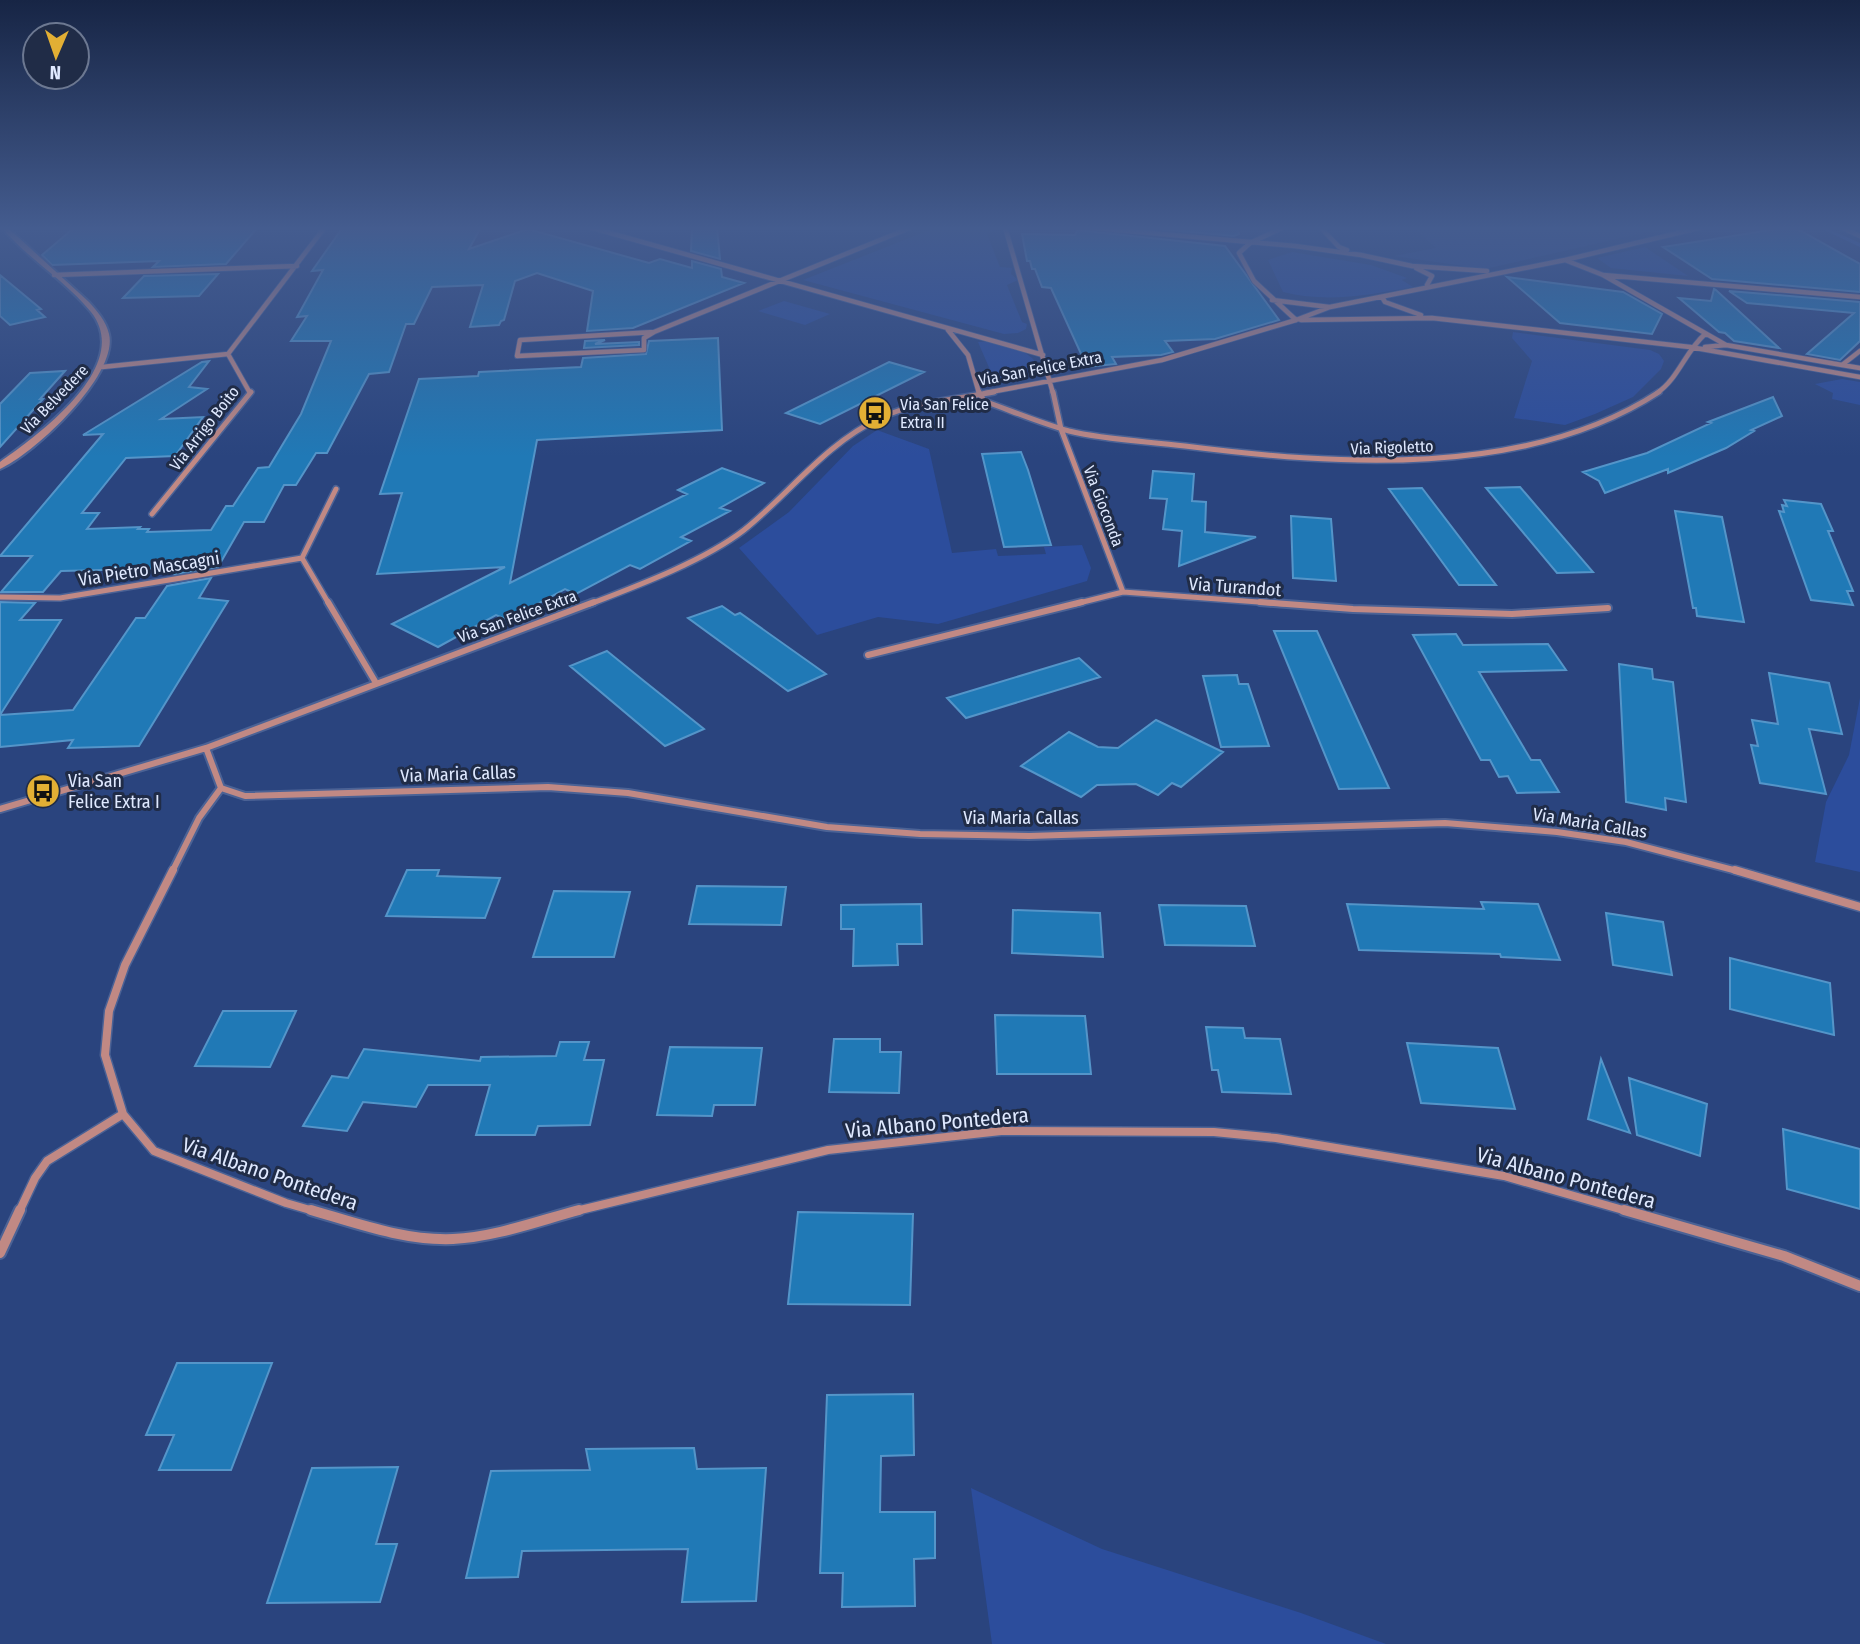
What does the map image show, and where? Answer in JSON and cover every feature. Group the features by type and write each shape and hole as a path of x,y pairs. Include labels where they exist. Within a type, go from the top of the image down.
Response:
{"street":[{"name":"Via Belvedere","path":"0,467 37,440 83,393 102,367 108,345 99,317 85,304"},
{"path":"102,367 228,354 267,304"},
{"path":"654,332 520,340 517,356 644,350 644,338 654,332 722,304"},
{"path":"859,304 1043,355"},
{"name":"Via Gioconda","path":"1028,304 1062,429 1123,592"},
{"path":"1276,304 1296,320 1432,318 1690,347 1860,377"},
{"path":"1302,304 1330,307"},
{"name":"Via San Felice Extra","path":"0,809 206,748 608,597 681,565 741,532 770,508 823,454 880,418 911,408 978,394 1162,360 1347,304"},
{"path":"1389,304 1432,318"},
{"path":"1654,304 1726,345"},
{"path":"948,330 963,343 976,374 978,394 984,401 1062,429"},
{"path":"1690,347 1706,334"},
{"path":"1690,347 1726,345 1860,368"},
{"name":"Via Rigoletto","path":"1062,429 1309,461 1371,462 1437,458 1544,440 1600,423 1659,393 1676,376 1690,347"},
{"path":"1842,365 1860,351"},
{"name":"Via Arrigo Boito","path":"152,514 251,392 228,354"},
{"path":"335,489 302,558 376,683"},
{"name":"Via Pietro Mascagni","path":"0,597 60,598 302,558"},
{"name":"Via Turandot","path":"868,655 1123,592 1366,610 1512,614 1608,608"},
{"path":"206,748 221,788"},
{"name":"Via Maria Callas","path":"221,788 245,796 561,788 628,793 827,827 920,834 1029,836 1445,823 1557,832 1626,842 1709,862 1860,907"},
{"name":"Via Albano Pontedera","path":"221,788 193,829 125,965 108,1011 105,1055 123,1114 154,1151 286,1203 358,1224 421,1238 454,1239 496,1232 641,1194 828,1150 1001,1131 1214,1132 1276,1138 1504,1176 1784,1256 1860,1286"},
{"path":"0,1253 35,1178 47,1161 123,1114"}],"shaded area":[{"path":"777,304 794,304 830,314 805,325 758,311"},
{"path":"891,304 1015,304 1022,322 1027,324 1026,329 1018,333 1004,334"},
{"path":"1513,332 1650,350 1659,354 1664,361 1661,369 1633,397 1595,414 1565,425 1514,418 1532,361 1512,338"},
{"path":"978,342 998,344 1027,354 1039,373 994,379"},
{"path":"1842,379 1860,382 1860,405 1832,399 1833,393 1815,384"},
{"path":"877,430 929,449 952,553 996,549 998,556 1046,554 1044,547 1082,545 1091,568 1087,581 938,624 878,617 817,635 739,548 789,512 853,446"},
{"path":"1860,698 1860,872 1815,862 1826,802 1849,755"},
{"path":"971,1488 1102,1549 1301,1613 1386,1644 992,1644"}],"building":[{"path":"0,304 35,304 45,317 10,325 0,316"},
{"path":"304,304 424,304 414,324 406,324 389,372 369,374 327,453 316,453 296,485 284,485 264,522 244,522 218,567 175,574 180,568 61,571 43,592 1,592 32,556 0,556 103,434 83,435 202,362 209,361 189,387 207,389 161,419 203,417 175,456 126,458 82,513 99,513 87,529 140,527 138,529 149,529 147,532 211,530 226,506 233,506 258,468 269,467 301,414 331,341 291,341 307,316 297,317"},
{"path":"477,304 509,304 504,320 499,325 470,327"},
{"path":"591,304 693,304 633,328 587,331"},
{"path":"1058,304 1267,304 1279,320 1215,339 1165,341 1173,352 1112,357 1116,364 1087,367"},
{"path":"1538,304 1644,304 1662,314 1652,334 1560,323"},
{"path":"1686,304 1731,304 1779,348 1734,341 1725,333 1719,332"},
{"path":"1755,304 1860,304 1860,341 1840,360 1807,354 1854,313"},
{"path":"718,338 722,430 537,440 510,583 687,494 678,490 722,468 764,483 720,508 730,511 681,537 691,541 640,569 630,565 576,594 565,589 508,620 496,615 438,647 392,624 505,567 377,574 402,493 380,494 419,379 478,376 479,372 581,367 583,358 646,354 649,341"},
{"path":"605,340 595,344 639,342 639,345 584,348 585,341"},
{"path":"889,362 924,372 820,424 786,413"},
{"path":"65,371 0,447 0,404 30,373"},
{"path":"1773,397 1782,416 1751,430 1754,431 1726,448 1668,473 1668,469 1605,493 1599,481 1583,472 1647,453 1711,423 1708,422"},
{"path":"1021,452 1051,545 1004,547 982,454"},
{"path":"1153,471 1194,474 1192,501 1206,502 1205,532 1256,537 1179,566 1182,531 1163,529 1167,499 1150,498"},
{"path":"1520,487 1593,572 1557,573 1486,488"},
{"path":"1422,488 1496,585 1459,585 1389,489"},
{"path":"1784,500 1821,504 1833,531 1828,531 1853,591 1847,591 1853,605 1811,600 1779,511 1784,512 1782,505 1787,506"},
{"path":"1675,511 1722,517 1744,622 1697,616 1696,608 1693,608"},
{"path":"1291,516 1331,519 1336,581 1293,578"},
{"path":"211,578 199,598 228,601 139,746 68,748 73,740 0,747 0,715 73,710 136,618 145,618 167,586"},
{"path":"0,602 35,603 20,620 61,620 0,715"},
{"path":"722,606 735,615 740,613 826,674 788,691 688,618"},
{"path":"1274,631 1317,631 1389,788 1339,789"},
{"path":"1456,634 1463,645 1548,644 1566,670 1479,672 1531,760 1540,760 1559,792 1517,793 1508,776 1499,777 1490,760 1481,760 1413,635"},
{"path":"607,651 704,729 665,746 570,666"},
{"path":"1079,658 1100,677 966,718 947,698"},
{"path":"1619,664 1652,669 1653,679 1673,682 1686,802 1665,798 1666,810 1626,802"},
{"path":"1769,673 1829,683 1842,734 1809,729 1826,794 1760,783 1751,745 1758,746 1752,720 1778,724"},
{"path":"1237,675 1239,684 1248,684 1269,746 1221,747 1203,676"},
{"path":"1156,720 1223,752 1181,787 1172,783 1158,795 1136,784 1097,785 1081,797 1021,766 1069,732 1098,747 1118,748"},
{"path":"407,870 439,870 437,876 500,878 485,918 386,916"},
{"path":"697,886 786,887 781,925 689,924"},
{"path":"554,891 630,892 614,957 533,957"},
{"path":"1481,902 1538,904 1560,960 1501,957 1500,954 1359,950 1347,904 1484,909"},
{"path":"921,904 922,944 897,944 898,965 853,966 854,929 841,929 841,905"},
{"path":"1159,905 1246,906 1255,946 1165,945"},
{"path":"1013,910 1100,913 1103,957 1012,953"},
{"path":"1606,913 1663,922 1672,975 1613,965"},
{"path":"1730,958 1830,983 1834,1035 1730,1009"},
{"path":"223,1011 296,1011 270,1067 195,1066"},
{"path":"995,1015 1085,1016 1091,1074 997,1074"},
{"path":"1206,1027 1243,1028 1245,1038 1280,1039 1291,1094 1222,1092 1218,1070 1212,1070"},
{"path":"834,1039 880,1039 880,1052 901,1052 899,1093 829,1092"},
{"path":"560,1042 589,1042 584,1060 604,1060 590,1125 538,1126 535,1135 476,1135 490,1085 428,1085 416,1107 363,1102 347,1131 303,1126 332,1076 348,1078 364,1049 480,1061 481,1057 556,1056"},
{"path":"1407,1043 1498,1048 1515,1109 1421,1103"},
{"path":"670,1047 762,1048 755,1105 714,1105 712,1116 657,1115"},
{"path":"1601,1059 1630,1133 1588,1119"},
{"path":"1629,1078 1707,1104 1700,1156 1637,1135"},
{"path":"1783,1129 1860,1149 1860,1209 1787,1189"},
{"path":"798,1212 913,1214 910,1305 788,1304"},
{"path":"177,1363 272,1363 231,1470 159,1470 174,1435 146,1435"},
{"path":"913,1394 914,1455 881,1456 880,1512 935,1512 935,1558 914,1559 915,1606 842,1607 843,1573 820,1573 827,1395"},
{"path":"694,1448 697,1469 766,1468 756,1601 682,1602 688,1549 522,1551 518,1577 466,1578 491,1471 590,1470 586,1449"},
{"path":"398,1467 376,1544 397,1544 380,1602 267,1603 312,1468"}],"place":[{"name":"Via San Felice Extra II","path":"875,413"},
{"name":"Via San Felice Extra I","path":"43,791"}]}
